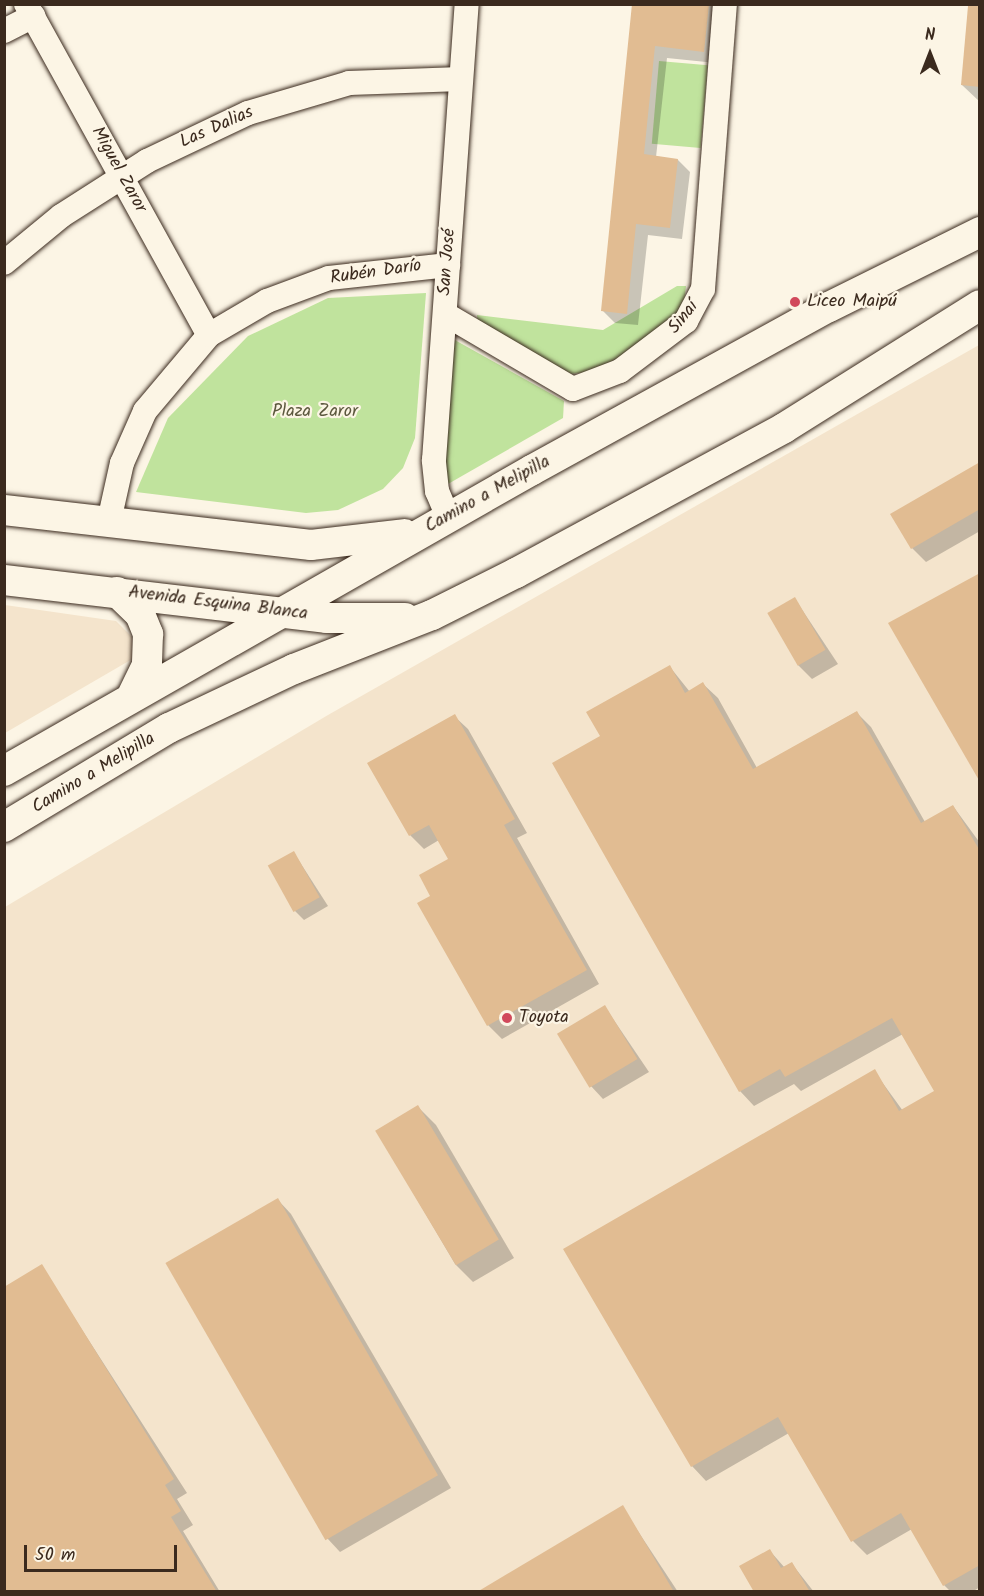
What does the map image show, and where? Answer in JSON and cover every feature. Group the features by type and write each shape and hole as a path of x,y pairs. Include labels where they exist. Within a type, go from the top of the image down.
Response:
{"main road":[{"name":"Camino a Melipilla","path":"4,771 134,694 436,524 829,307 980,232"},
{"name":"Camino a Melipilla","path":"4,827 169,728 294,669 432,615 784,428 980,305"},
{"path":"4,510 311,546 436,524"},
{"name":"Avenida Esquina Blanca","path":"4,580 280,613 362,619 432,615"},
{"path":"117,592 140,614 148,634 147,664 134,694"}],"street":[{"name":"San José","path":"436,524 437,491 434,460 467,4"},
{"name":"Sinaí","path":"445,314 573,389 620,371 686,321 703,289 725,4"},
{"path":"4,31 30,10"},
{"name":"Miguel Zaror","path":"30,10 209,335"},
{"name":"Las Dalias","path":"4,263 42,230 122,177 203,132 321,89 378,79 461,79"},
{"name":"Rubén Darío","path":"109,521 122,463 145,411 209,335 267,301 329,278 448,265"}],"shaded area":[{"path":"979,345 979,1591 5,1592 5,907 328,715"},
{"path":"5,605 116,621 132,637 134,658 5,733"}],"green space":[{"path":"659,61 708,65 701,148 652,144"},
{"path":"677,286 686,286 683,311 634,350 590,372 569,374 478,327 477,315 603,330"},
{"name":"Plaza Zaror","path":"426,293 415,438 403,468 383,489 338,510 306,513 136,492 168,418 248,336 328,298"},
{"path":"453,339 564,401 563,418 441,488"}],"building":[{"path":"632,4 709,4 704,52 655,46 644,154 678,159 670,228 636,224 627,314 601,311"},
{"path":"968,6 980,6 980,87 961,85"},
{"path":"980,462 980,509 911,549 890,514"},
{"path":"980,573 980,782 888,623"},
{"path":"795,597 826,650 798,666 767,613"},
{"path":"670,665 685,693 703,682 753,769 857,711 921,823 953,805 980,851 980,1565 943,1586 901,1513 851,1542 778,1417 691,1467 563,1249 875,1069 899,1111 934,1091 892,1018 785,1077 780,1069 739,1092 552,763 600,736 586,712"},
{"path":"455,714 515,819 504,825 587,970 487,1026 417,903 430,896 419,875 448,859 429,825 409,836 367,763"},
{"path":"294,851 320,897 293,912 268,866"},
{"path":"605,1005 637,1059 589,1088 557,1034"},
{"path":"418,1105 499,1240 456,1265 375,1131"},
{"path":"278,1198 438,1475 325,1540 165,1263"},
{"path":"42,1264 174,1479 165,1485 181,1511 171,1517 217,1592 4,1592 4,1287"},
{"path":"623,1505 674,1592 477,1592"},
{"path":"770,1549 781,1568 792,1562 810,1592 754,1592 739,1566"}],"place":[{"name":"Liceo Maipú","path":"795,302"},
{"name":"Toyota","path":"507,1018"}]}
